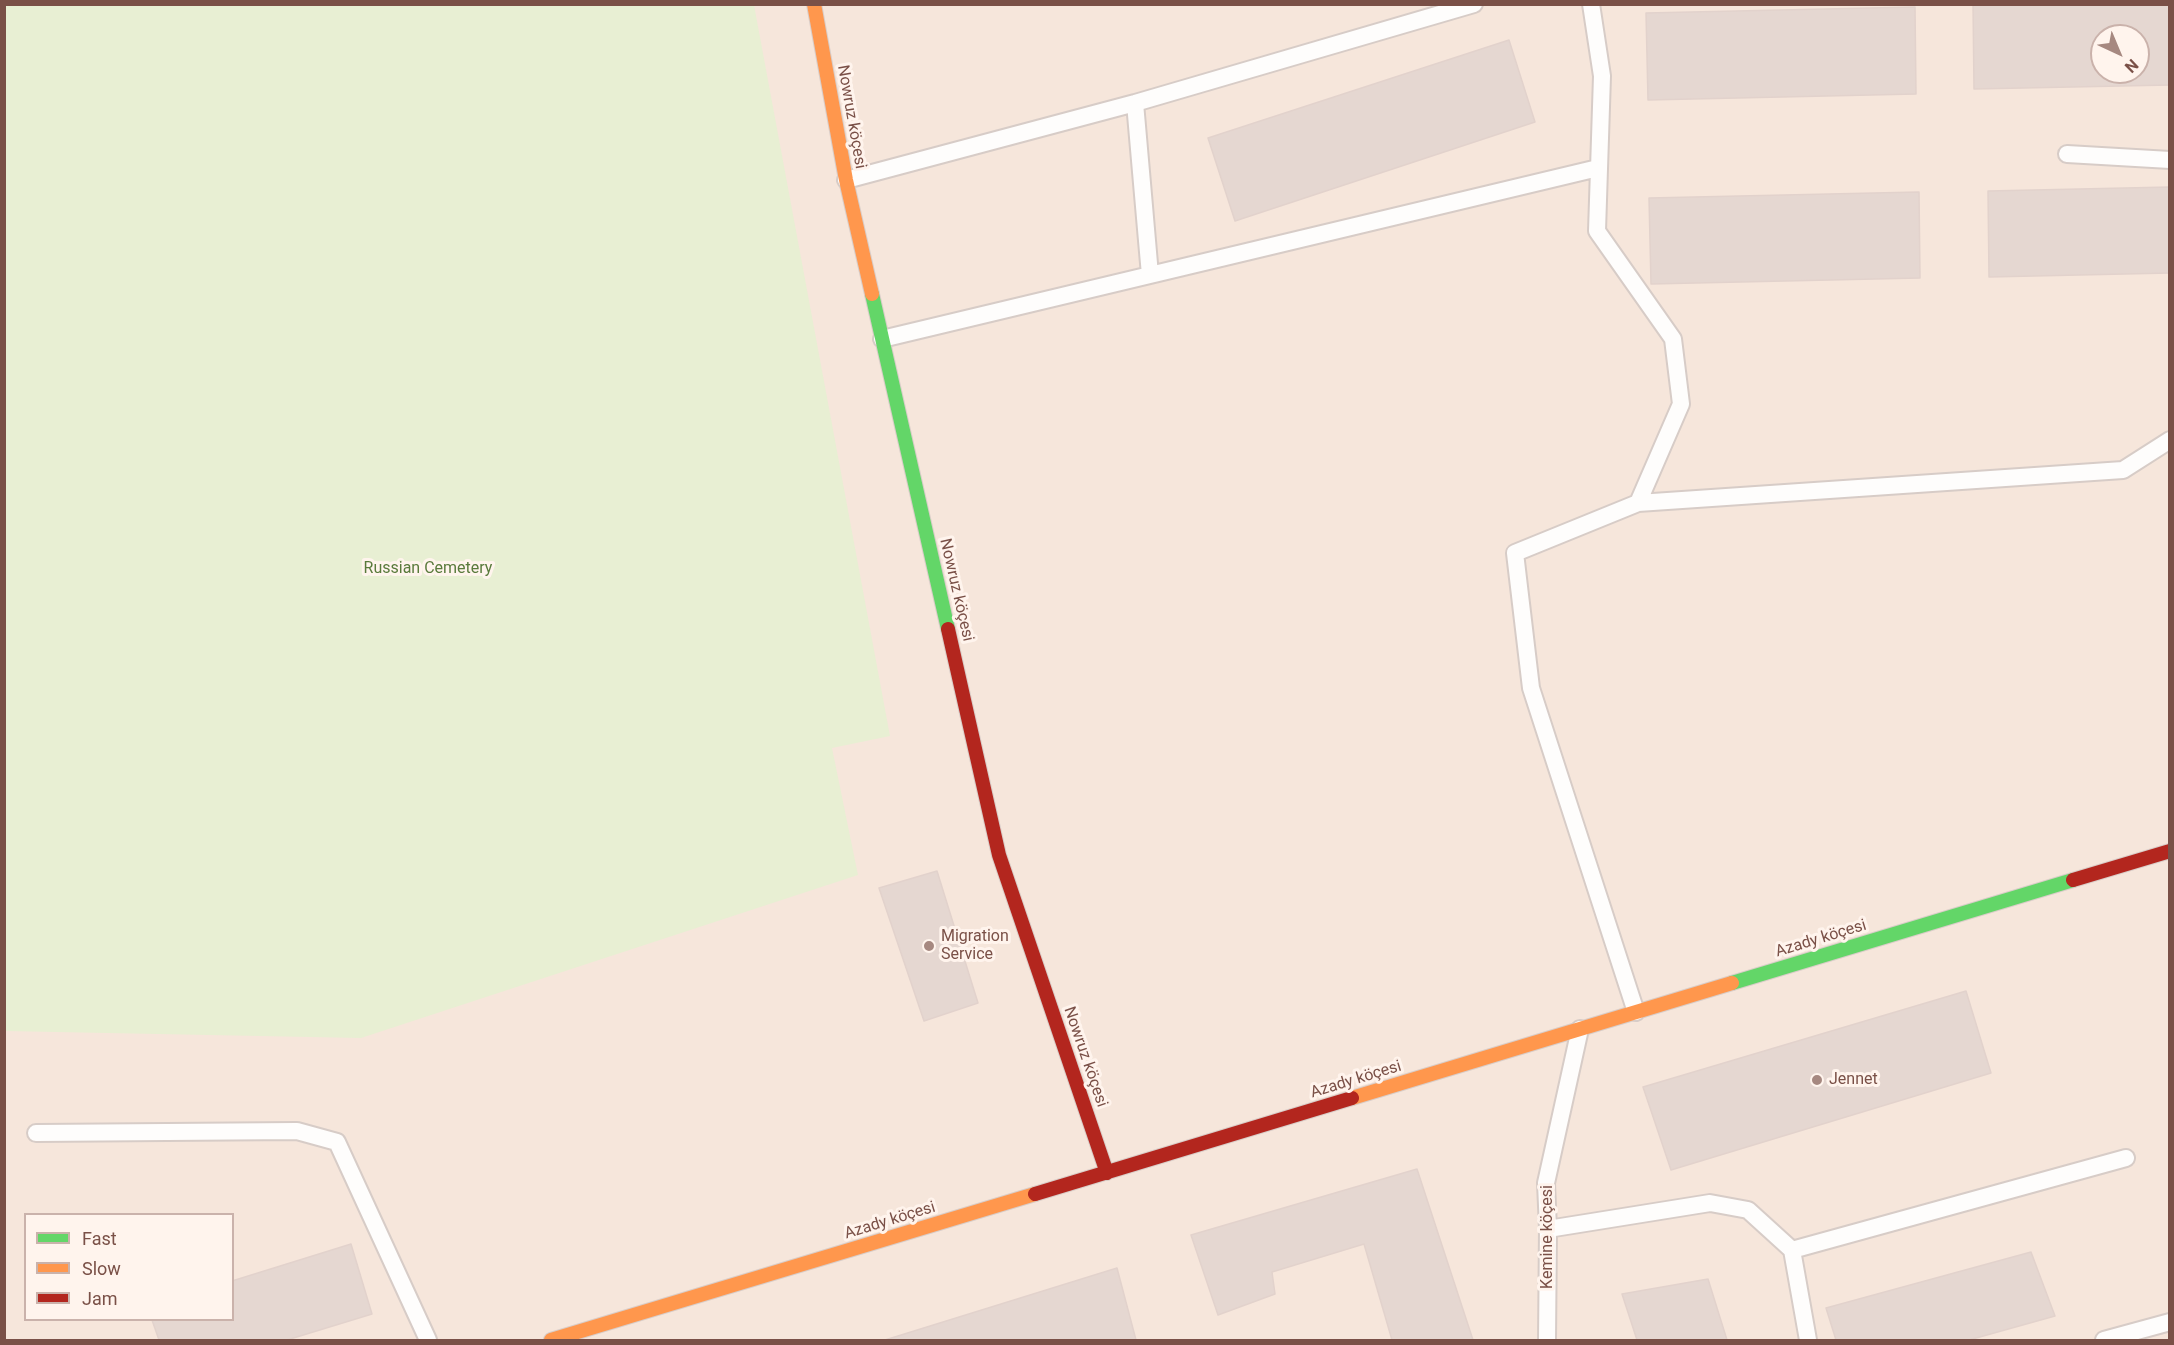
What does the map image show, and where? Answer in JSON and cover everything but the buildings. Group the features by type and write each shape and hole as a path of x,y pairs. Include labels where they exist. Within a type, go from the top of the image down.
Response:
{"main road":[{"name":"Nowruz köçesi","path":"814,4 846,180 999,855 1107,1173"},
{"name":"Azady köçesi","path":"551,1341 2169,850"}],"lane":[{"path":"846,180 1135,103 1474,4"},
{"path":"1591,4 1602,76 1597,231 1673,339 1681,404 1638,504"},
{"path":"1135,103 1150,275"},
{"path":"2067,154 2169,160"},
{"path":"882,339 1598,168"},
{"path":"1636,1012 1531,688 1515,554 1638,504 2123,470 2169,440"},
{"name":"Kemine köçesi","path":"1547,1341 1546,1183 1580,1029"},
{"path":"36,1132 297,1131 337,1142 428,1341"},
{"path":"1791,1250 2126,1158"},
{"path":"1548,1229 1710,1203 1748,1210 1791,1250 1808,1341"},
{"path":"2104,1341 2169,1322"}],"shaded area":[{"path":"5,5 2169,5 2169,1340 5,1340"}],"green space":[{"name":"Russian Cemetery","path":"5,4 754,5 890,736 832,748 858,875 361,1038 5,1031"}],"traffic: fast":[{"path":"872,294 948,629"},
{"path":"1732,983 2073,880"}],"traffic: slow":[{"path":"814,4 846,180 872,294"},
{"path":"1352,1098 1732,983"},
{"path":"551,1340 1035,1194"}],"traffic: jam":[{"path":"948,629 999,855 1107,1173"},
{"path":"2073,880 2170,851"},
{"path":"1035,1194 1352,1098"}],"place":[{"name":"Migration Service","path":"929,946"},
{"name":"Jennet","path":"1817,1080"}]}
